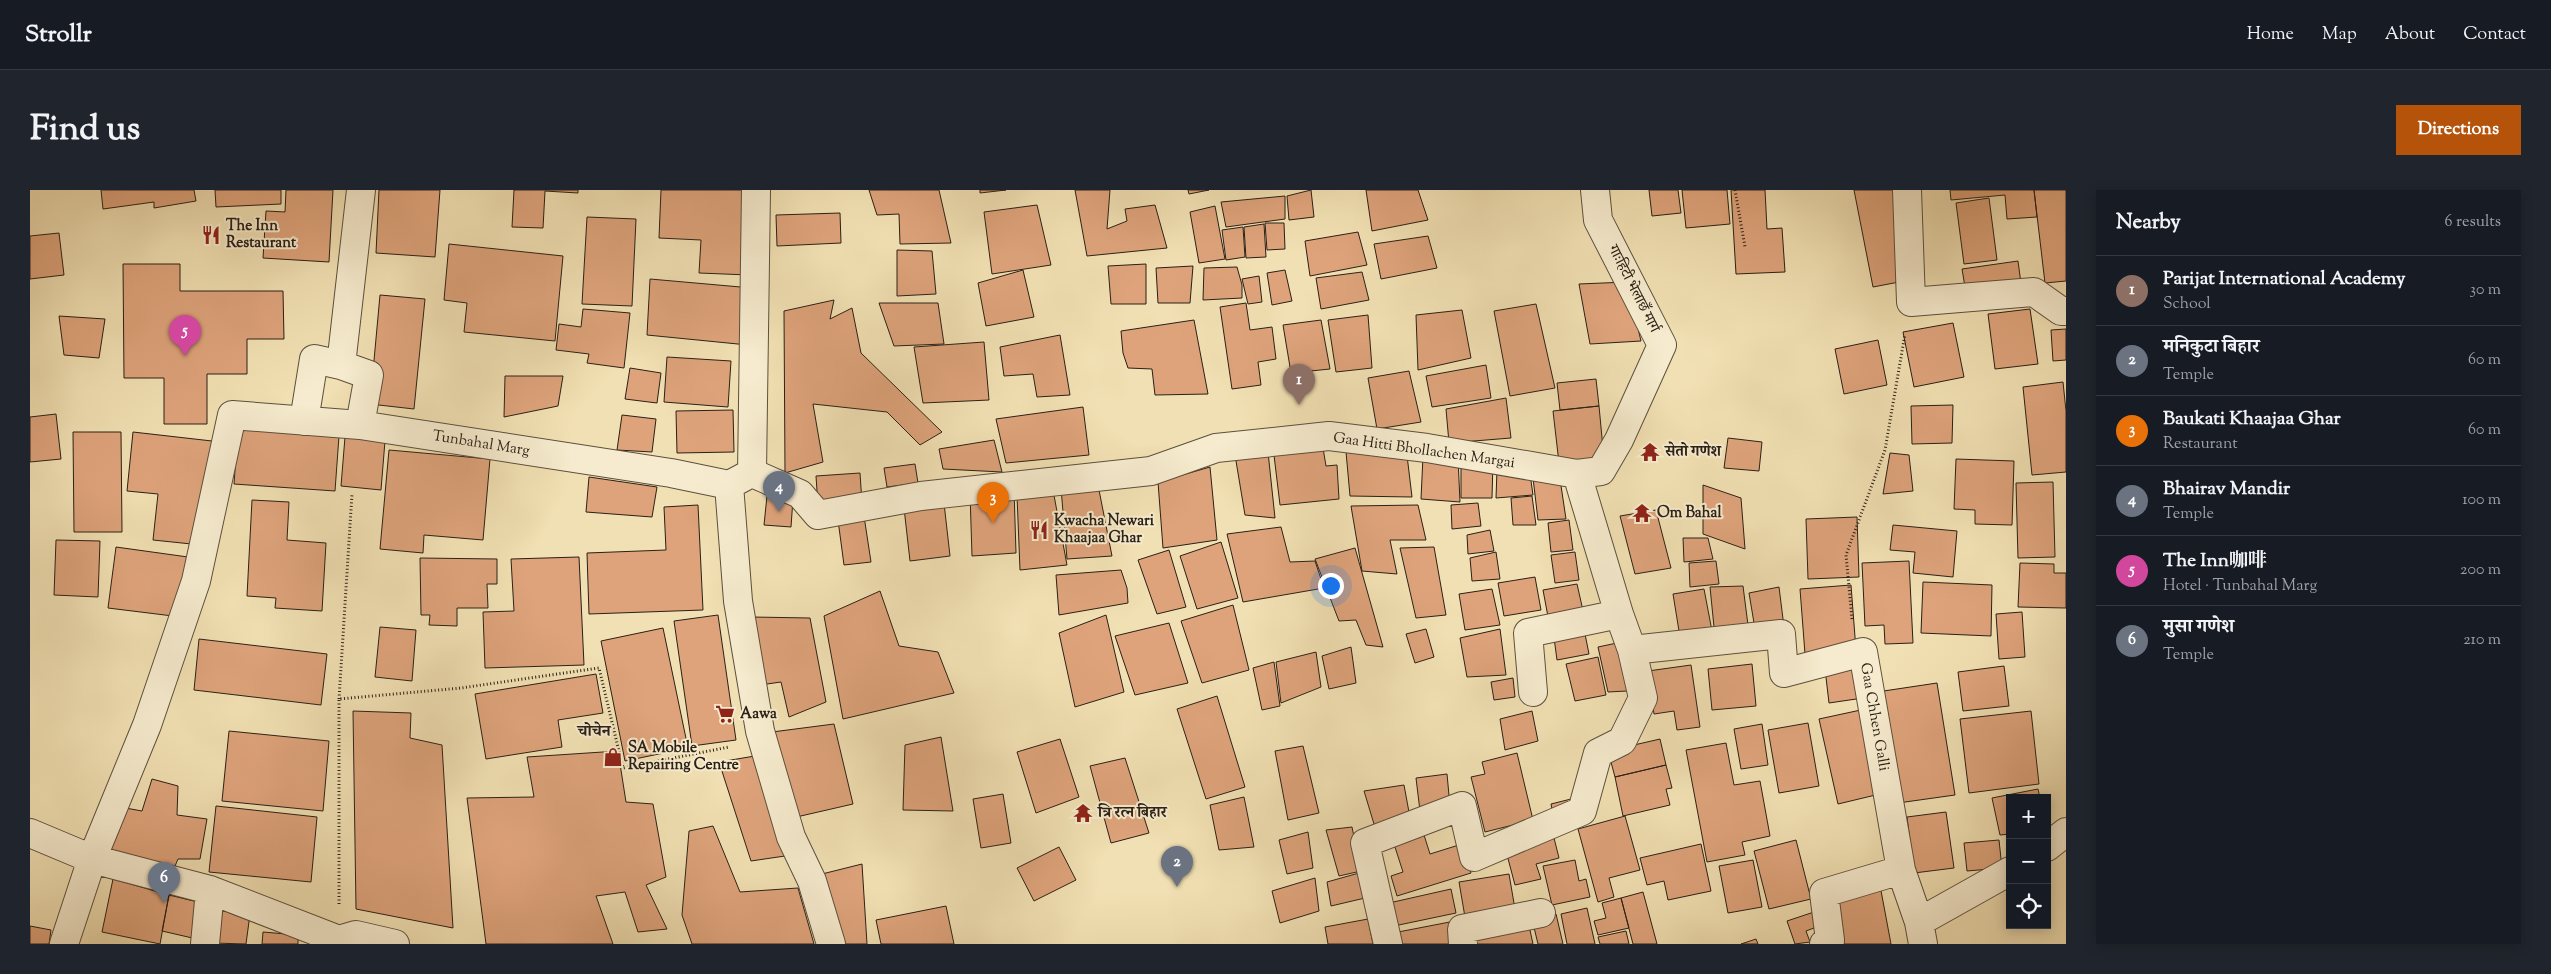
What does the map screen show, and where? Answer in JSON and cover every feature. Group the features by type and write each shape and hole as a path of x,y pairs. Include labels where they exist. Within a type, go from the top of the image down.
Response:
{"street":[{"path":"341,365 361,190"},
{"path":"756,190 741,479 738,601 762,741 791,837 812,881 831,944"},
{"name":"गाःहिटी भेलाछँ मार्ग","path":"1577,474 1600,471 1619,440 1662,345 1598,220 1595,190"},
{"path":"1907,190 1911,302 2034,292 2061,311 2066,311"},
{"path":"304,421 314,359 341,365 369,375 360,425"},
{"name":"Tunbahal Marg","path":"92,859 148,726 196,581 232,415 360,425 671,474 741,479"},
{"name":"Gaa Hitti Bhollachen Margai","path":"741,479 800,494 818,515 921,496 1152,471 1216,448 1329,436 1427,448 1577,474"},
{"path":"1388,944 1365,843 1462,806 1474,857 1582,811 1598,753 1622,741 1643,698 1632,650 1619,614 1577,474"},
{"path":"1533,692 1526,626 1619,614"},
{"name":"Gaa Chhen Galli","path":"1632,650 1781,634 1784,673 1863,652 1901,870"},
{"path":"2051,844 2066,832"},
{"path":"30,833 92,859 210,890 339,940 356,934 396,944"},
{"path":"64,944 92,859"},
{"path":"1824,944 1830,940 1824,892 1901,870 1921,933 2006,874"},
{"path":"205,944 210,890"},
{"path":"1463,944 1462,929 1541,913"}],"path":[{"path":"1735,190 1744,247"},
{"path":"1856,654 1846,555 1885,450 1911,302"},
{"path":"339,940 339,699 352,494"},
{"path":"339,699 461,688 599,668 624,768 762,741"}],"building":[{"path":"101,190 194,190 196,201 154,208 154,202 103,209"},
{"path":"215,190 281,190 281,204 216,207"},
{"path":"286,190 333,190 329,262 263,258 266,211 285,212"},
{"path":"379,190 440,190 435,257 376,253"},
{"path":"514,190 578,190 578,193 545,191 543,228 512,227"},
{"path":"661,190 752,190 749,275 699,273 701,240 659,238"},
{"path":"869,190 939,190 951,243 900,244 899,214 877,215"},
{"path":"980,190 1006,190 980,193"},
{"path":"1075,190 1110,190 1107,229 1127,221 1125,209 1155,205 1167,248 1087,256"},
{"path":"1188,190 1209,190 1189,194"},
{"path":"1311,190 1314,217 1289,220 1287,196"},
{"path":"1366,190 1418,190 1428,220 1372,231"},
{"path":"1649,190 1678,190 1681,213 1652,216"},
{"path":"1682,190 1727,190 1730,224 1686,228"},
{"path":"1731,190 1765,190 1767,229 1782,228 1785,272 1736,274"},
{"path":"1854,190 1903,190 1920,278 1873,287"},
{"path":"1950,190 2034,190 2037,217 2007,219 2005,195 1951,200"},
{"path":"2034,190 2066,190 2066,281 2045,283"},
{"path":"1285,196 1285,219 1226,227 1221,202"},
{"path":"1989,198 1997,260 1964,264 1956,203"},
{"path":"1037,205 1051,265 992,274 984,212"},
{"path":"1215,206 1225,259 1199,263 1190,212"},
{"path":"840,213 841,243 777,246 776,215"},
{"path":"587,217 636,219 632,306 582,304"},
{"path":"1265,223 1284,223 1285,249 1267,250"},
{"path":"1264,224 1266,257 1246,258 1244,227"},
{"path":"1243,227 1245,257 1226,260 1222,230"},
{"path":"1358,232 1367,265 1310,276 1305,241"},
{"path":"59,233 64,275 30,279 30,236"},
{"path":"1428,236 1437,268 1381,279 1374,244"},
{"path":"449,244 563,256 555,341 464,332 467,303 444,300"},
{"path":"897,250 932,251 936,294 897,296"},
{"path":"2018,261 2022,291 1967,299 1962,269"},
{"path":"123,264 180,264 180,291 283,291 284,339 247,339 247,374 207,374 207,424 164,424 164,378 124,378"},
{"path":"1146,264 1146,304 1111,304 1108,266"},
{"path":"1193,266 1190,303 1158,303 1156,268"},
{"path":"1237,267 1242,285 1242,298 1203,300 1204,268"},
{"path":"1023,270 1034,317 986,326 978,283"},
{"path":"1285,270 1292,301 1272,305 1267,273"},
{"path":"1362,272 1369,300 1321,309 1316,278"},
{"path":"1259,276 1262,302 1248,304 1242,279"},
{"path":"650,279 752,288 748,345 647,335"},
{"path":"1627,282 1641,341 1590,344 1579,284"},
{"path":"380,295 425,299 414,409 370,404"},
{"path":"834,300 830,319 852,308 861,353 942,432 920,445 887,412 813,404 823,462 785,473 784,311"},
{"path":"879,303 938,303 944,344 894,346"},
{"path":"1246,303 1250,330 1272,327 1276,359 1258,362 1261,385 1232,389 1220,307"},
{"path":"1536,304 1555,388 1510,396 1494,311"},
{"path":"583,309 630,313 624,368 587,363 589,354 556,350 559,324 581,327"},
{"path":"2030,309 2038,364 1995,369 1988,314"},
{"path":"1462,310 1471,358 1418,370 1416,315"},
{"path":"1368,315 1372,368 1336,372 1328,320"},
{"path":"59,316 105,319 99,358 64,355"},
{"path":"1194,320 1208,394 1155,395 1152,369 1128,368 1123,353 1121,331"},
{"path":"1321,320 1330,369 1291,373 1283,325"},
{"path":"1953,323 1964,377 1914,387 1903,332"},
{"path":"2066,329 2066,360 2053,361 2051,330"},
{"path":"1060,335 1070,395 1037,397 1033,374 1004,376 1000,347"},
{"path":"1878,340 1887,385 1844,394 1835,349"},
{"path":"984,342 989,400 923,403 914,347"},
{"path":"667,357 731,361 728,407 664,402"},
{"path":"1486,365 1491,398 1432,407 1426,376"},
{"path":"630,368 661,373 657,403 625,399"},
{"path":"1409,371 1421,422 1377,429 1368,378"},
{"path":"505,376 563,376 558,406 504,417"},
{"path":"1596,379 1599,406 1560,410 1557,383"},
{"path":"2063,382 2066,411 2066,472 2032,475 2023,387"},
{"path":"1506,398 1511,438 1449,443 1446,409"},
{"path":"1953,405 1952,443 1912,444 1911,406"},
{"path":"1599,406 1604,459 1559,463 1553,411"},
{"path":"1083,407 1089,455 1006,463 996,419"},
{"path":"733,410 734,452 677,453 676,411"},
{"path":"56,414 61,459 30,462 30,417"},
{"path":"622,415 656,419 652,452 617,450"},
{"path":"238,428 339,436 335,491 234,484"},
{"path":"73,432 121,432 122,532 74,532"},
{"path":"133,432 212,441 201,545 153,540 158,494 127,491"},
{"path":"345,437 385,441 381,490 341,486"},
{"path":"1728,438 1762,442 1759,471 1724,468"},
{"path":"994,440 1002,472 943,469 939,449"},
{"path":"1345,441 1406,447 1412,497 1350,496"},
{"path":"1322,442 1326,466 1337,465 1339,499 1280,505 1273,447"},
{"path":"389,450 490,459 483,540 424,535 423,553 380,549"},
{"path":"1268,452 1275,518 1245,515 1235,455"},
{"path":"1890,453 1909,455 1913,491 1883,494"},
{"path":"1423,456 1458,458 1460,502 1421,499"},
{"path":"1956,459 2014,461 2012,525 1975,524 1975,510 1954,509"},
{"path":"1493,460 1492,498 1461,498 1461,461"},
{"path":"915,464 918,483 887,487 884,468"},
{"path":"1210,467 1217,540 1163,548 1158,482"},
{"path":"1497,470 1530,474 1533,495 1496,498"},
{"path":"860,473 862,503 818,506 816,476"},
{"path":"589,477 657,487 652,517 586,512"},
{"path":"1533,478 1560,479 1566,519 1538,520"},
{"path":"2053,482 2055,557 2018,558 2016,483"},
{"path":"1098,485 1112,556 1067,559 1061,488"},
{"path":"1703,485 1741,498 1745,549 1703,534"},
{"path":"1014,490 1016,553 972,556 970,493"},
{"name":"Kwacha Newari Khaajaa Ghar","path":"1053,490 1067,565 1020,570 1017,495"},
{"path":"767,496 793,499 791,527 764,525"},
{"path":"1532,496 1536,525 1513,525 1511,498"},
{"path":"252,500 289,502 287,540 326,543 322,611 275,608 276,598 247,596"},
{"path":"944,503 950,556 910,561 904,508"},
{"path":"1478,503 1481,526 1452,529 1451,505"},
{"path":"698,505 703,610 589,614 587,553 666,550 664,507"},
{"path":"1418,505 1426,540 1390,540 1397,574 1362,571 1351,506"},
{"path":"1656,510 1671,568 1635,574 1620,516"},
{"path":"864,516 871,562 844,565 838,520"},
{"path":"1857,517 1859,577 1808,579 1806,519"},
{"path":"1569,520 1573,550 1551,552 1548,523"},
{"path":"1893,525 1957,531 1953,577 1913,573 1915,552 1890,550"},
{"path":"1281,527 1290,562 1315,561 1324,588 1243,602 1227,534"},
{"path":"1490,530 1494,551 1468,554 1467,535"},
{"path":"1683,538 1708,538 1713,559 1684,562"},
{"path":"56,540 100,541 98,597 54,595"},
{"path":"1221,542 1238,598 1197,609 1180,556"},
{"path":"116,547 188,557 181,617 108,608"},
{"path":"1434,547 1446,615 1416,618 1400,548"},
{"path":"1355,548 1383,647 1366,645 1356,620 1339,621 1315,559"},
{"path":"1169,550 1186,607 1157,614 1138,560"},
{"path":"1496,552 1500,579 1472,581 1470,558"},
{"path":"1575,552 1579,580 1555,583 1551,555"},
{"path":"579,557 584,665 485,668 483,612 514,611 511,559"},
{"path":"420,558 497,559 497,584 487,584 488,608 457,608 457,626 429,625 430,615 421,615"},
{"path":"1716,561 1719,584 1690,587 1689,563"},
{"path":"1909,561 1913,643 1885,644 1884,625 1865,626 1862,563"},
{"path":"2020,563 2054,564 2054,573 2066,573 2066,608 2018,607"},
{"path":"1121,570 1127,588 1128,603 1059,615 1056,575"},
{"path":"1535,577 1541,610 1504,616 1498,583"},
{"path":"1923,582 1992,585 1991,636 1921,633"},
{"path":"1577,584 1584,615 1549,622 1543,590"},
{"path":"1851,585 1856,650 1805,654 1800,589"},
{"path":"1743,586 1749,633 1715,637 1710,587"},
{"path":"1779,587 1784,627 1755,629 1749,593"},
{"path":"1492,589 1500,625 1465,630 1459,594"},
{"path":"1704,589 1712,631 1680,637 1673,594"},
{"path":"880,591 899,646 938,652 954,693 843,719 824,616"},
{"path":"1233,605 1249,670 1202,683 1181,621"},
{"path":"2022,612 2025,657 1999,659 1996,614"},
{"path":"718,615 736,740 692,746 674,621"},
{"path":"1106,615 1124,692 1075,707 1059,633"},
{"path":"751,617 810,618 826,702 789,717 781,682 760,685"},
{"path":"1169,623 1188,683 1135,695 1115,636"},
{"path":"1583,624 1589,654 1557,660 1553,630"},
{"path":"380,627 416,630 412,681 375,677"},
{"path":"663,628 688,748 625,761 601,641"},
{"path":"1426,629 1434,657 1415,663 1406,634"},
{"path":"1500,629 1506,675 1467,677 1460,638"},
{"path":"199,639 327,654 321,705 194,690"},
{"path":"1617,643 1627,691 1608,692 1598,647"},
{"path":"1351,647 1356,683 1329,689 1322,656"},
{"path":"1316,652 1321,687 1281,703 1276,662"},
{"path":"1598,657 1606,695 1575,701 1566,664"},
{"path":"1274,662 1280,706 1262,710 1253,668"},
{"path":"1752,664 1756,706 1712,710 1708,669"},
{"path":"1858,664 1863,698 1829,703 1825,669"},
{"path":"1691,665 1700,727 1677,730 1674,711 1654,714 1648,671"},
{"path":"2004,666 2009,706 1963,711 1958,672"},
{"path":"596,674 603,713 558,720 562,747 486,759 475,694"},
{"path":"1513,678 1515,697 1494,700 1491,682"},
{"path":"1937,683 1955,795 1898,803 1877,692"},
{"path":"1217,696 1245,787 1206,799 1177,709"},
{"path":"1870,708 1884,793 1838,804 1819,719"},
{"path":"353,711 411,713 410,738 442,745 453,928 356,909"},
{"path":"1532,711 1538,741 1505,750 1500,719"},
{"path":"2031,711 2039,784 1969,793 1960,719"},
{"path":"1808,723 1819,786 1779,793 1768,730"},
{"path":"834,724 853,804 792,818 772,732"},
{"path":"1762,724 1768,765 1741,769 1734,729"},
{"path":"229,731 329,741 323,811 222,801"},
{"path":"941,737 953,811 903,810 905,745"},
{"path":"1060,739 1079,797 1036,813 1017,752"},
{"path":"1660,739 1666,765 1615,777 1608,751"},
{"path":"1726,743 1734,785 1760,781 1770,836 1742,842 1745,855 1707,862 1686,750"},
{"path":"1303,746 1319,813 1288,820 1275,751"},
{"path":"618,751 626,802 653,804 666,877 646,885 667,929 638,932 625,892 596,896 613,944 486,944 467,798 534,797 527,757"},
{"path":"1517,753 1533,820 1485,832 1471,777 1485,774 1482,762"},
{"path":"761,755 785,856 751,861 719,762"},
{"path":"1125,758 1149,833 1111,843 1090,766"},
{"path":"1666,765 1672,788 1666,789 1670,805 1623,816 1615,777"},
{"path":"1447,774 1450,806 1420,811 1416,778"},
{"path":"152,779 178,786 177,815 207,819 200,859 178,859 172,873 108,858 120,807 142,811"},
{"path":"1404,785 1411,823 1377,834 1364,791"},
{"path":"2038,789 2039,794 2012,794"},
{"path":"1003,794 1011,843 981,848 973,799"},
{"path":"2006,795 2006,834 2000,835 1992,798"},
{"path":"1244,797 1254,847 1219,850 1210,805"},
{"path":"1579,797 1553,815 1551,804"},
{"path":"216,806 317,817 311,882 209,872"},
{"path":"1946,812 1954,868 1914,873 1907,817"},
{"path":"1625,816 1640,870 1609,878 1614,897 1598,902 1578,829"},
{"path":"713,826 740,892 798,888 814,944 692,944 682,915 689,831"},
{"path":"1352,827 1361,871 1339,876 1326,830"},
{"path":"1308,832 1313,868 1287,874 1279,840"},
{"path":"1424,835 1430,854 1462,844 1471,873 1397,896 1391,876 1403,872 1394,844"},
{"path":"1554,838 1559,858 1536,864 1541,879 1515,885 1506,851"},
{"path":"1796,840 1811,899 1769,909 1754,851"},
{"path":"1999,840 2002,868 1967,871 1964,843"},
{"path":"1701,844 1711,891 1668,900 1664,881 1647,885 1640,858"},
{"path":"1059,847 1076,880 1034,901 1017,868"},
{"path":"1575,860 1579,881 1586,879 1590,897 1552,905 1543,866"},
{"path":"1753,860 1762,907 1728,913 1719,866"},
{"path":"862,864 867,944 840,944 822,874"},
{"path":"1359,873 1365,898 1331,906 1327,882"},
{"path":"1509,874 1516,915 1466,923 1459,882"},
{"path":"1315,878 1319,911 1280,923 1272,891"},
{"path":"113,879 169,895 160,944 102,932"},
{"path":"1879,880 1891,944 1844,944 1835,897"},
{"path":"1451,889 1456,913 1394,926 1389,903"},
{"path":"1643,892 1657,944 1633,944 1621,898"},
{"path":"169,895 206,904 201,940 162,931"},
{"path":"1621,898 1629,928 1598,935 1594,921 1606,918 1602,903"},
{"path":"221,905 250,914 246,944 213,943"},
{"path":"946,906 954,944 881,944 876,920"},
{"path":"1587,908 1595,944 1567,944 1561,914"},
{"path":"1823,909 1822,925 1806,931 1810,942 1795,944 1787,921"},
{"path":"1556,914 1563,944 1538,944 1532,919"},
{"path":"1368,919 1373,944 1328,944 1325,927"},
{"path":"1455,921 1459,944 1396,944 1393,933"},
{"path":"1528,921 1533,944 1469,944 1467,934"},
{"path":"30,926 51,930 49,944 30,944"},
{"path":"1626,931 1629,944 1600,944 1598,937"},
{"path":"263,932 298,935 298,944 262,944"},
{"path":"1756,939 1758,944 1741,944"}],"place":[{"name":"The Inn Restaurant","path":"211,235"},
{"name":"The Inn咖啡","path":"185,356"},
{"name":"Parijat International Academy","path":"1299,405"},
{"name":"सेतो गणेश","path":"1650,452"},
{"name":"Bhairav Mandir","path":"779,512"},
{"name":"Om Bahal","path":"1642,513"},
{"name":"Baukati Khaajaa Ghar","path":"993,523"},
{"name":"Kwacha Newari Khaajaa Ghar","path":"1039,530"},
{"name":"Aawa","path":"725,714"},
{"name":"SA Mobile Repairing Centre","path":"613,757"},
{"name":"त्रि रत्न बिहार","path":"1083,813"},
{"name":"मनिकुटा बिहार","path":"1177,887"},
{"name":"मुसा गणेश","path":"164,903"}],"district":[{"name":"चोचेन","path":"594,732"}]}
